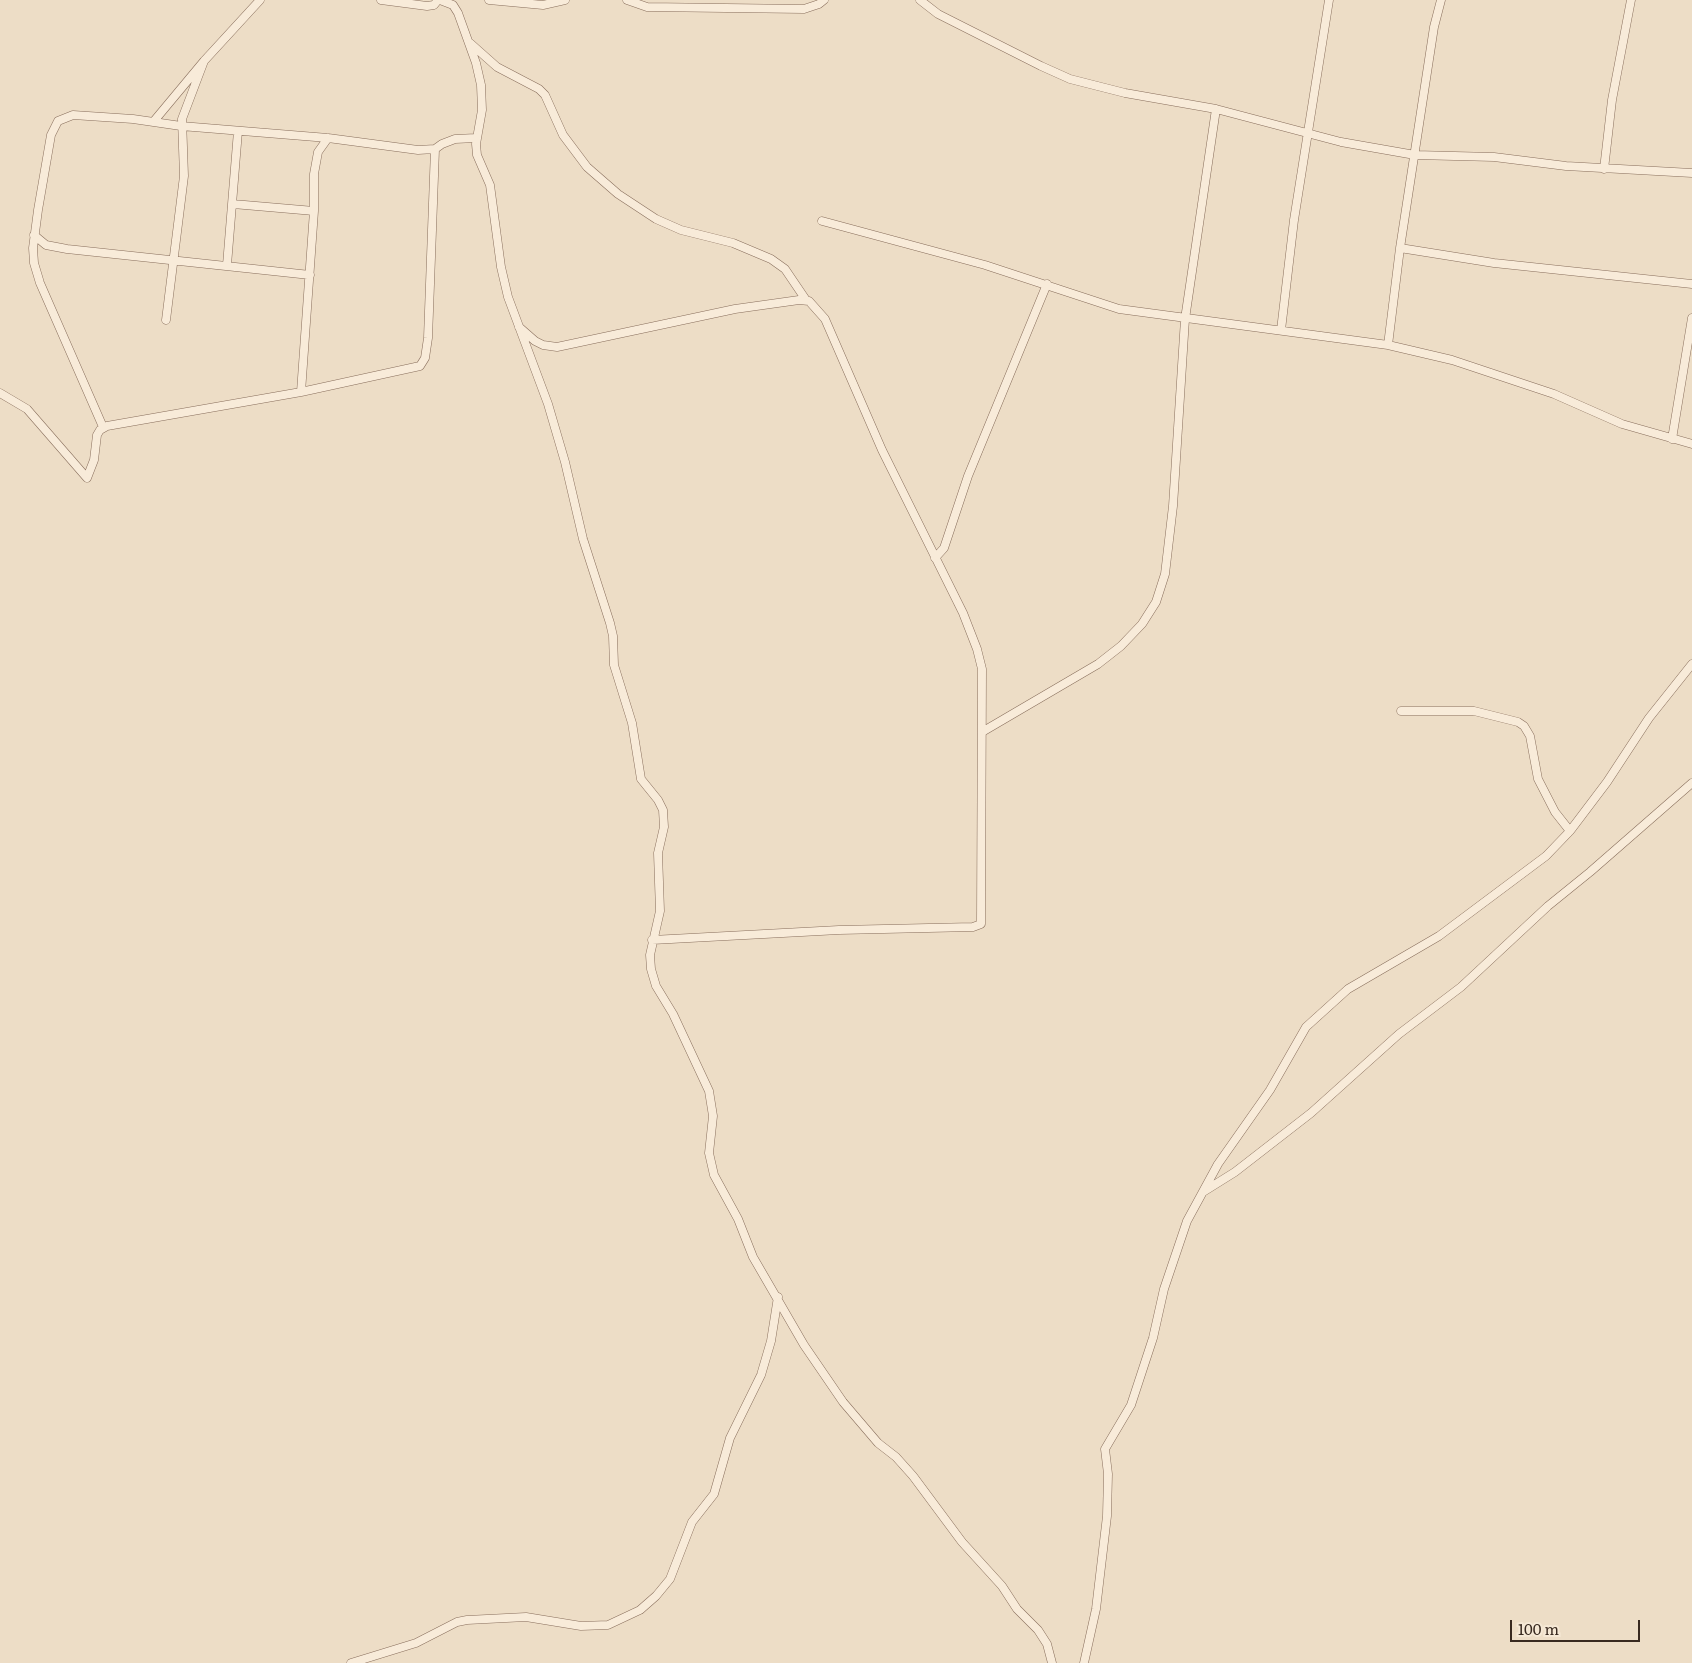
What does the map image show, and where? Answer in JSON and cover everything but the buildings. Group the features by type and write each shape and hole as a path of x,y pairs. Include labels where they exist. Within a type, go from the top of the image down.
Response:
{"street":[{"path":"154,121 204,61 260,0"},
{"path":"381,0 427,6 434,5 439,0 453,5 458,13 481,86 482,110 476,138 477,155 490,185 500,267 518,326 538,373 548,404 565,462 592,570 610,623 613,636 614,665 632,723 641,779 658,800 665,817 658,853 660,910 652,940 650,969 656,986 673,1014 709,1091 712,1104 709,1153 714,1175 738,1219 753,1256 804,1345 843,1402 878,1442 896,1457 913,1476 962,1542 1002,1586 1017,1609 1038,1630 1047,1644 1052,1663"},
{"path":"489,0 543,5 565,0"},
{"path":"627,0 647,7 804,9 819,4 824,0"},
{"path":"920,0 938,14 1040,66 1070,79 1125,94 1216,109 1379,150 1416,155 1501,158 1604,169 1691,170"},
{"path":"1281,330 1294,220 1310,134 1329,0"},
{"path":"1388,345 1400,248 1416,155 1434,27 1441,0"},
{"path":"1604,169 1612,100 1630,0"},
{"path":"467,40 482,56 497,67 545,95 563,135 587,166 618,194 656,219 681,230 740,246 770,259 785,269 806,300 814,305 825,319 882,450 963,613 977,649 983,685 981,924 978,926 840,930 652,940"},
{"path":"166,320 184,176 181,126 185,109 204,61"},
{"path":"982,732 1098,664 1121,646 1142,624 1156,602 1165,574 1172,513 1185,318 1216,109"},
{"path":"103,427 40,283 34,263 34,235 51,135 58,120 73,115 154,121 238,132 328,138 418,150 435,149 449,141 476,138"},
{"path":"227,265 238,132"},
{"path":"301,392 316,163 321,145 328,138"},
{"path":"0,393 27,409 87,478 94,460 97,435 103,427 301,392 410,370 420,366 425,358 435,149"},
{"path":"233,204 314,211"},
{"path":"822,221 940,252 1047,284 1119,309 1388,345 1452,360 1554,394 1622,424 1692,444"},
{"path":"34,235 46,245 56,248 310,275"},
{"path":"1400,248 1494,263 1692,284"},
{"path":"935,558 944,548 968,476 1047,284"},
{"path":"518,326 534,341 543,345 557,347 735,310 806,300"},
{"path":"1672,439 1692,318"},
{"path":"1084,1663 1096,1609 1107,1516 1108,1474 1105,1449 1131,1405 1140,1382 1167,1281 1188,1221 1223,1157 1270,1090 1306,1028 1319,1014 1348,989 1439,936 1546,856 1570,831 1607,782 1648,718 1692,664"},
{"path":"1400,711 1474,711 1518,722 1524,726 1530,736 1538,779 1555,812 1570,831"},
{"path":"1202,1193 1235,1172 1311,1114 1400,1034 1460,987 1541,912 1692,783"},
{"path":"351,1663 416,1643 457,1622 485,1618 526,1617 557,1624 596,1627 621,1620 650,1600 670,1579 692,1522 714,1494 730,1438 761,1375 769,1350 778,1297"}]}
